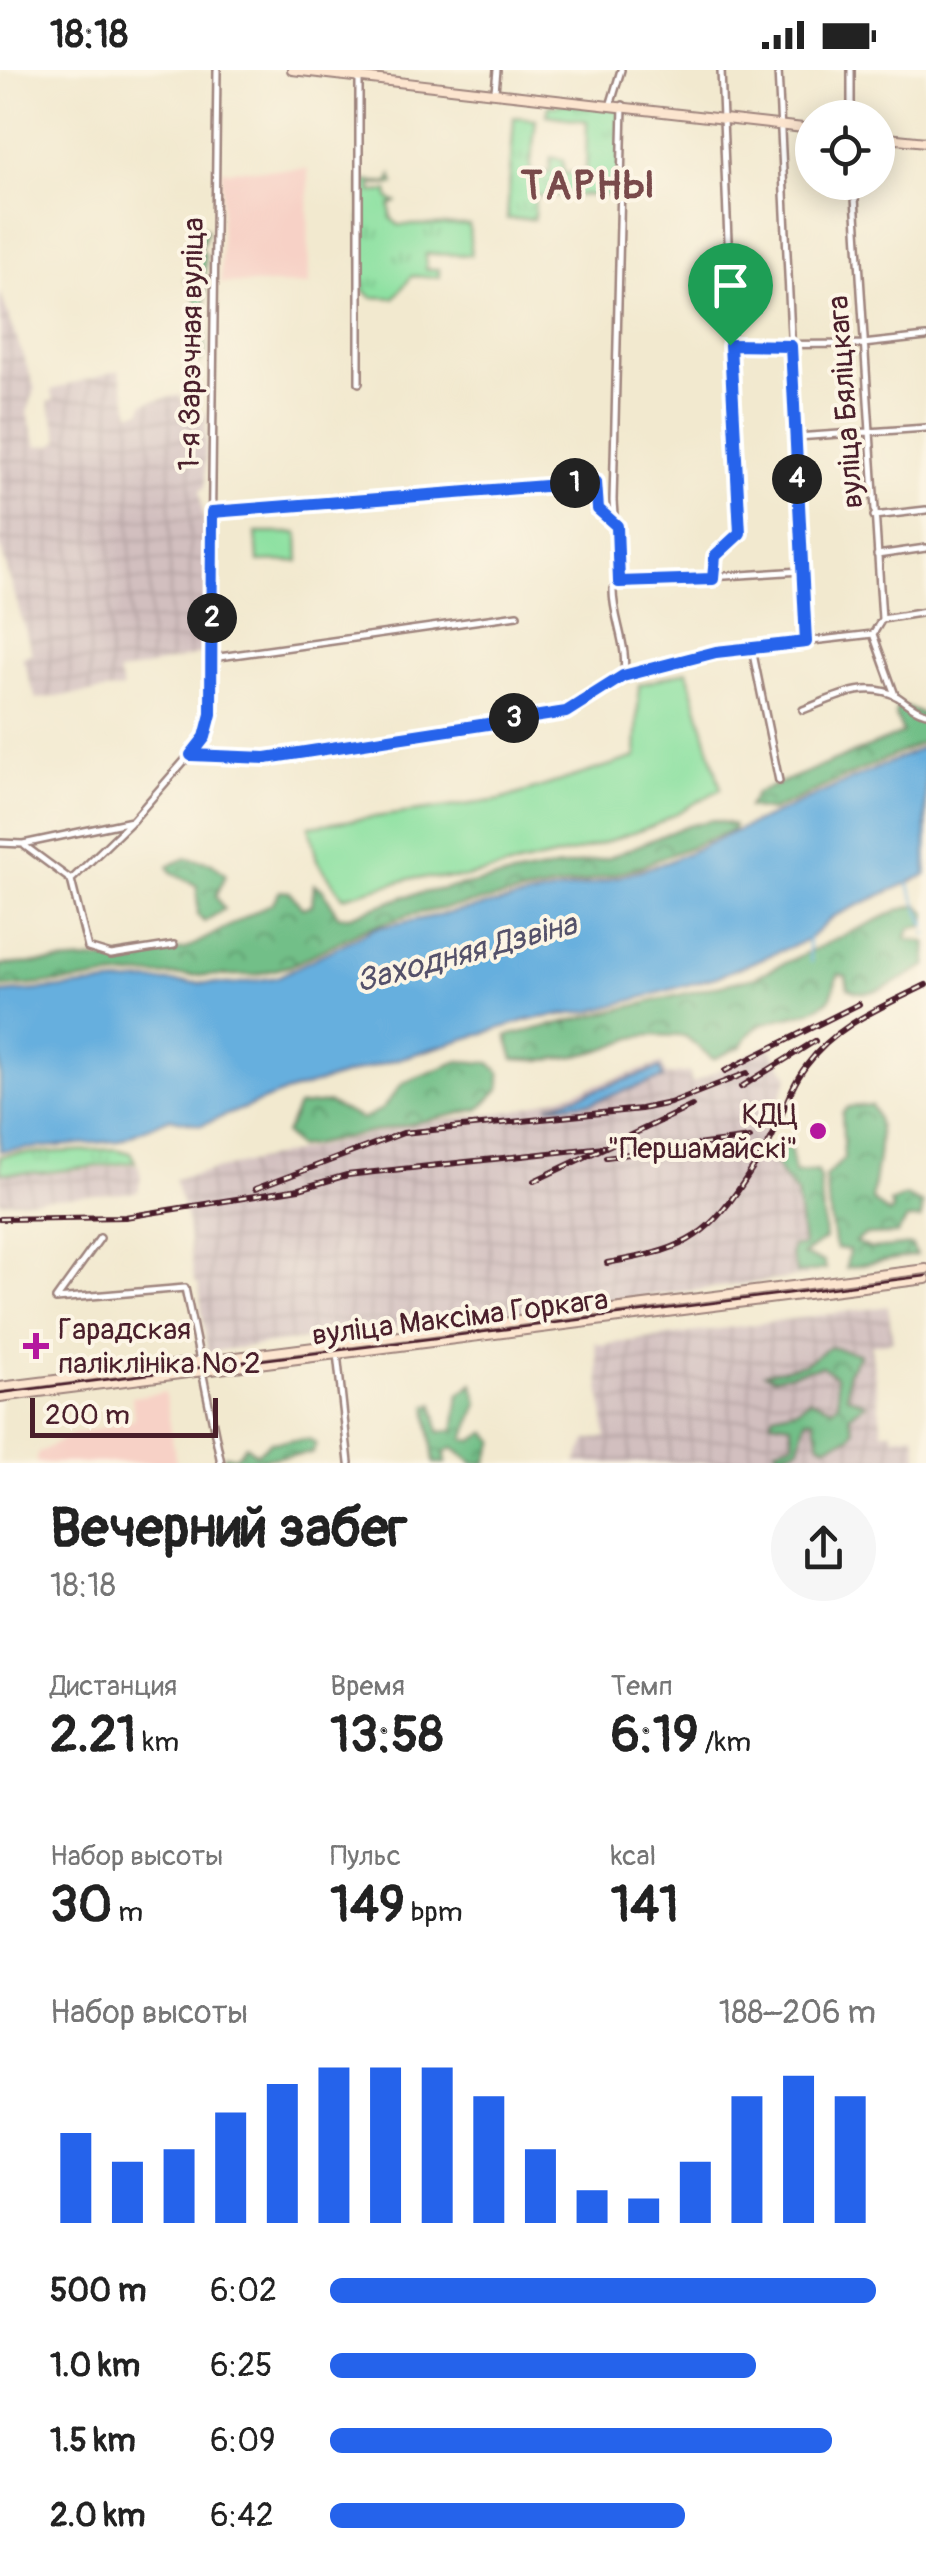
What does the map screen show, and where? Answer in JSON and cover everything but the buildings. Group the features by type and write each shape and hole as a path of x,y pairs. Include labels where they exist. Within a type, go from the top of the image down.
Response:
{"main road":[{"path":"292,70 611,103 795,127"},
{"path":"895,139 926,142"},
{"name":"вуліца Максіма Горкага","path":"0,1387 410,1346 836,1286 926,1269"},
{"name":"вуліца Максіма Горкага","path":"836,1286 926,1279"},
{"name":"вуліца Максіма Горкага","path":"0,1398 336,1344 746,1298"}],"street":[{"name":"1-я Зарэчная вуліца","path":"205,737 211,714 217,70"},
{"path":"496,91 497,70"},
{"path":"611,103 622,70"},
{"path":"713,579 715,556 740,533 721,70"},
{"path":"778,70 806,642"},
{"path":"851,70 851,100"},
{"path":"359,77 359,383"},
{"path":"623,105 613,501 619,582 613,589 612,612 625,662 623,676"},
{"name":"вуліца Бяліцкага","path":"855,200 882,620"},
{"path":"730,345 863,344 926,337"},
{"path":"796,437 926,428"},
{"path":"212,512 596,482 598,509 617,526"},
{"path":"874,516 926,510"},
{"path":"878,555 926,548"},
{"path":"619,582 801,571"},
{"path":"873,634 882,620 926,612"},
{"path":"212,658 517,615"},
{"path":"191,755 266,758 566,712 623,676 716,652 873,634"},
{"path":"873,634 896,696"},
{"path":"752,649 779,781"},
{"path":"803,710 863,687 896,696 926,713"},
{"path":"71,880 132,820 205,737 213,755"},
{"path":"0,843 23,844 132,820"},
{"path":"23,844 71,880 90,951 111,955 174,945"},
{"path":"100,1238 56,1299 185,1288 221,1463"},
{"path":"408,1335 410,1346"},
{"path":"336,1344 349,1463"}],"shaded area":[{"path":"308,169 309,285 221,283 222,170"},
{"path":"0,292 35,389 27,413 37,446 53,445 60,439 48,402 54,400 51,390 119,370 131,413 142,410 143,403 180,395 189,419 206,413 205,487 200,491 207,550 206,653 118,673 123,689 36,699 22,657 32,653 0,546"},
{"path":"768,1045 789,1076 757,1154 799,1180 807,1276 207,1352 199,1286 194,1280 186,1218 174,1179 422,1123 517,1110 662,1063 666,1075 689,1072 692,1083"},
{"path":"138,1164 138,1192 0,1202 0,1174 48,1174"},
{"path":"888,1306 893,1341 871,1345 882,1431 892,1431 894,1437 915,1434 919,1463 576,1463 587,1440 606,1437 595,1342 602,1345"},
{"path":"165,1392 176,1463 36,1463 37,1454 71,1435 134,1420 132,1397"}],"green space":[{"path":"567,103 622,109 619,195 535,196 534,219 507,219 514,117 536,119 530,172 549,173 551,157 563,160 564,174 586,171 587,121 547,115 549,106"},
{"path":"392,176 394,184 372,185 372,192 388,191 389,199 396,202 390,205 391,218 398,225 469,225 471,255 426,254 426,269 439,269 439,277 412,276 394,298 372,297 363,290 362,281 361,181 389,183"},
{"path":"198,224 207,230 201,249 205,255 205,354 199,363 194,358 196,291 185,280 196,272 190,262 198,248"},
{"path":"256,533 298,533 299,561 258,562"},
{"path":"687,671 721,789 653,826 579,851 462,878 413,878 343,897 317,860 309,826 500,800 636,757 639,685"},
{"path":"899,705 926,715 926,741 771,811 748,807 756,793 903,733 895,714"},
{"path":"713,820 734,825 733,830 639,867 585,882 410,915 365,929 290,966 255,975 134,976 0,988 0,965 127,958 186,949 272,903 280,891 290,892 302,908 312,905 314,884 323,889 338,916 350,916 406,896 608,858 683,827"},
{"path":"187,858 212,863 226,875 216,896 224,909 204,922 198,916 197,886 168,866"},
{"path":"919,905 926,913 924,926 910,928 907,939 926,942 926,966 867,992 848,988 846,976 839,974 825,1003 757,1027 742,1046 713,1059 685,1036 657,1035 636,1037 574,1056 514,1059 507,1036 755,977 899,910"},
{"path":"459,1061 490,1063 500,1073 500,1088 480,1109 297,1147 285,1134 298,1106 328,1103 362,1119 382,1109 403,1083"},
{"path":"871,1105 879,1126 872,1200 889,1214 893,1210 890,1203 906,1196 923,1204 921,1219 907,1219 897,1234 865,1235 855,1242 871,1249 912,1245 916,1255 846,1268 849,1250 836,1248 834,1243 825,1177 844,1159 842,1113 848,1107"},
{"path":"775,1144 791,1149 794,1173 817,1171 825,1239 803,1255 824,1262 826,1269 797,1274 791,1254 793,1246 803,1246 797,1194 780,1174 772,1151"},
{"path":"116,1149 131,1153 135,1162 41,1173 0,1173 0,1156"},
{"path":"830,1347 860,1354 848,1372 847,1396 866,1404 849,1415 854,1430 850,1437 826,1446 820,1444 814,1419 806,1419 799,1447 779,1455 776,1448 794,1442 791,1424 771,1421 774,1414 799,1408 809,1399 833,1408 838,1403 836,1377 822,1366 774,1378 765,1373 804,1364"},
{"path":"473,1383 478,1404 464,1439 473,1441 486,1432 495,1441 486,1463 473,1463 453,1448 445,1452 446,1463 434,1463 427,1406 434,1404 439,1432 454,1430 459,1394"},
{"path":"309,1439 316,1444 313,1453 223,1463 225,1455 236,1457 246,1445 256,1454 270,1442"}],"water":[{"name":"Заходняя Дзвіна","path":"926,746 926,875 834,916 808,940 716,977 594,1011 531,1019 278,1095 201,1125 170,1118 117,1141 0,1151 0,993 145,981 234,984 277,977 375,928 597,883 667,862"},
{"path":"660,1068 663,1078 592,1102 548,1106"}],"waterway":[{"path":"908,883 926,927"},
{"path":"808,940 811,962"}],"tram line":[{"path":"0,1393 926,1276"}],"railway":[{"path":"607,1263 671,1248 702,1231 730,1201 760,1158 796,1082 818,1051 861,1018 926,985"},
{"path":"725,1071 859,1004"},
{"path":"741,1087 815,1041"},
{"path":"255,1189 403,1133 641,1109 670,1103 747,1073"},
{"path":"534,1181 692,1106"},
{"path":"606,1157 750,1138"},
{"path":"0,1219 125,1217 299,1189 347,1175 604,1147"}],"place":[{"name":"КДЦ \"Першамайскі\"","path":"818,1131"},
{"name":"Гарадская паліклініка № 2","path":"36,1346"}],"district":[{"name":"ТАРНЫ","path":"588,185"}],"route":[{"path":"730,345 791,346 806,642 716,652 623,676 566,712 266,758 191,755 205,737 211,714 212,512 596,482 598,509 617,526 619,582 713,579 715,556 740,533 730,345"}]}
